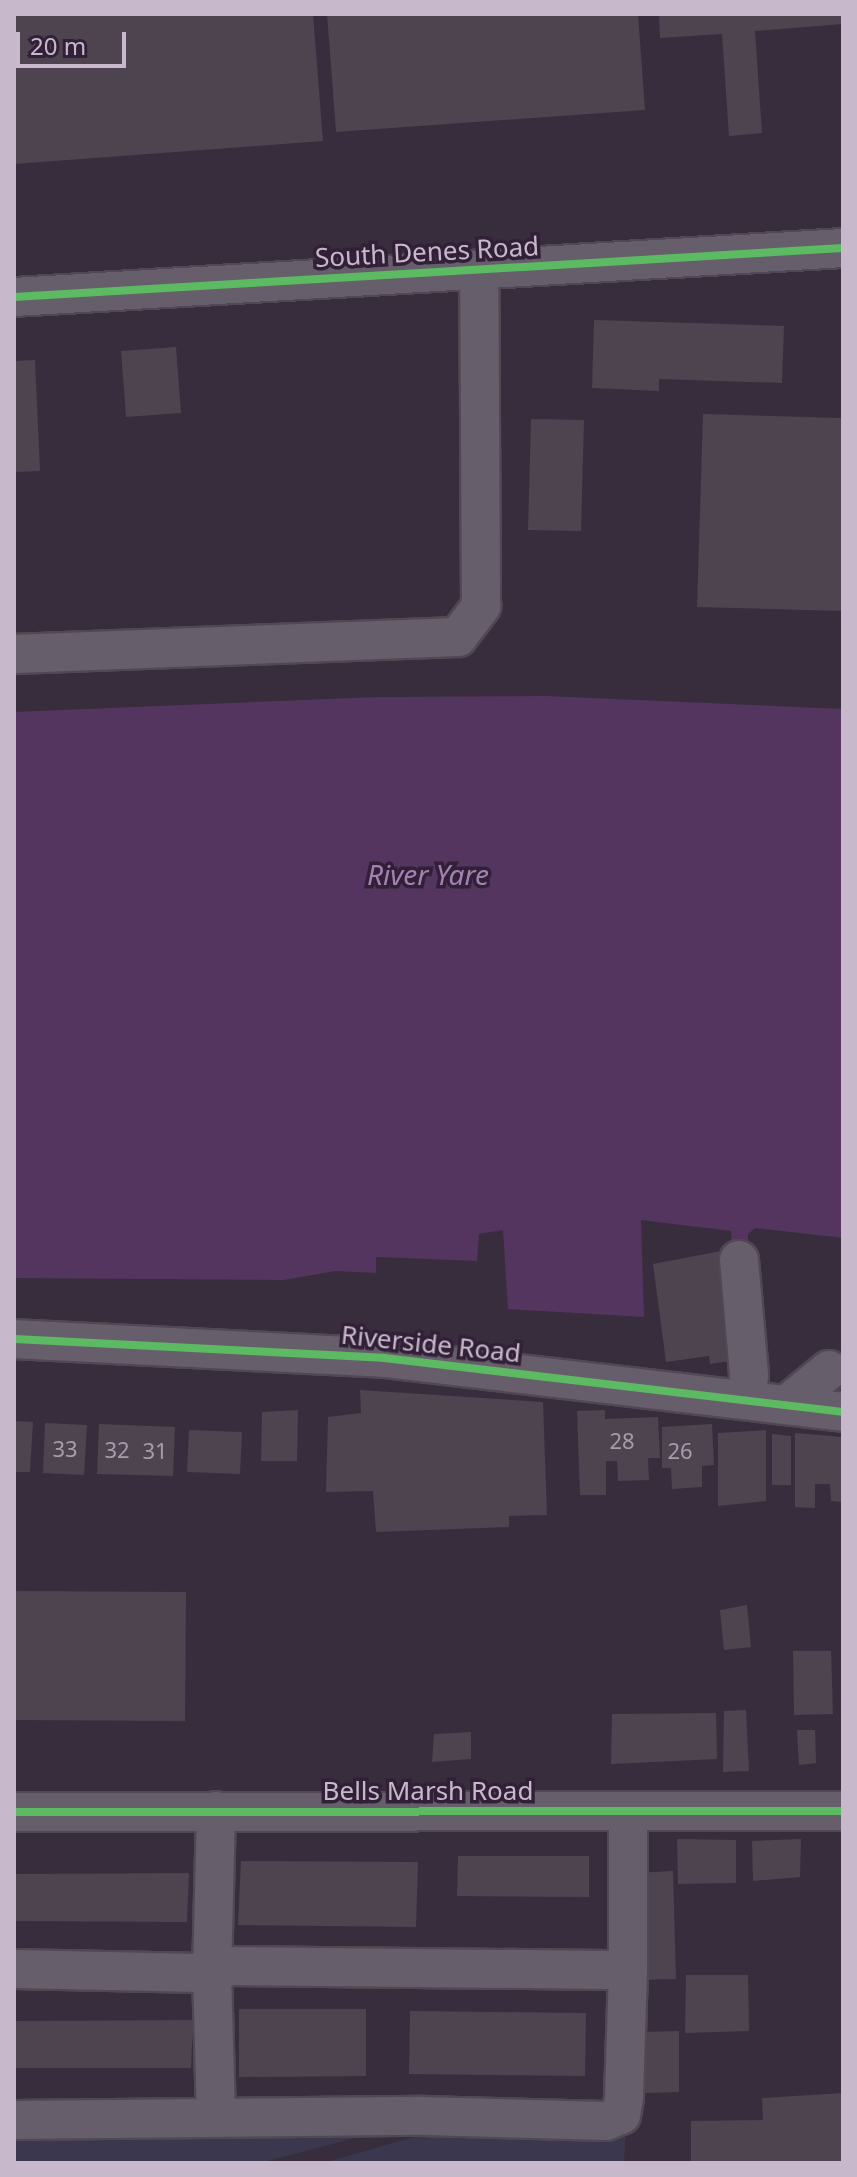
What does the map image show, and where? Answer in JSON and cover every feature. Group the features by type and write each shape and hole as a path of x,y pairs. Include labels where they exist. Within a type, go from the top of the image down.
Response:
{"street":[{"name":"South Denes Road","path":"14,297 843,248"},
{"path":"14,654 458,637 481,606 479,269"},
{"path":"739,1260 749,1375 747,1399"},
{"name":"Riverside Road","path":"14,1339 384,1358 789,1403 843,1412"},
{"path":"789,1403 829,1370"},
{"path":"216,1811 212,1973 216,2118"},
{"path":"14,2120 423,2116 606,2121 621,2115 628,1970 628,1811"},
{"name":"Bells Marsh Road","path":"14,1812 843,1811"},
{"path":"14,1969 212,1973 230,1966 628,1970"}],"shaded area":[{"path":"409,2124 260,2163 14,2163 14,2129"},
{"path":"626,2127 624,2163 324,2163 424,2134"}],"water":[{"name":"River Yare","path":"546,696 843,709 843,1238 755,1228 748,1234 749,1288 734,1294 731,1231 641,1220 644,1317 508,1309 503,1230 479,1234 477,1261 376,1257 376,1273 335,1271 284,1280 14,1278 14,712 377,697"}],"building":[{"path":"14,14 313,14 323,141 14,164"},
{"path":"327,14 638,14 645,110 336,132"},
{"path":"659,14 843,14 843,24 755,31 762,133 729,136 722,34 660,38"},
{"path":"594,320 784,326 782,383 659,379 659,391 592,388"},
{"path":"176,347 181,413 126,417 121,351"},
{"path":"35,360 40,471 14,472 14,361"},
{"path":"703,414 843,418 843,611 697,607"},
{"path":"531,419 584,420 581,531 528,530"},
{"path":"721,1251 737,1360 710,1364 709,1356 666,1362 653,1264"},
{"path":"360,1390 543,1402 547,1515 509,1516 509,1527 376,1532 373,1491 326,1492 328,1417 361,1413"},
{"path":"298,1410 297,1461 261,1461 262,1412"},
{"path":"605,1410 605,1419 658,1417 660,1458 648,1458 649,1480 618,1481 617,1461 606,1461 606,1495 580,1495 577,1411"},
{"path":"14,1421 33,1422 30,1472 14,1472"},
{"path":"45,1423 87,1425 84,1475 43,1473"},
{"path":"99,1424 175,1427 173,1476 97,1474"},
{"path":"712,1424 714,1465 702,1466 702,1487 672,1489 671,1468 662,1468 662,1427"},
{"path":"189,1430 242,1432 240,1474 187,1472"},
{"path":"766,1430 766,1501 718,1506 718,1433"},
{"path":"795,1433 843,1437 843,1502 831,1501 830,1484 815,1484 815,1508 795,1507"},
{"path":"772,1434 791,1436 791,1485 772,1485"},
{"path":"14,1591 186,1592 185,1721 14,1720"},
{"path":"747,1605 751,1647 724,1650 720,1610"},
{"path":"793,1651 831,1651 833,1714 794,1715"},
{"path":"746,1710 749,1771 723,1772 724,1711"},
{"path":"716,1713 717,1759 611,1764 612,1714"},
{"path":"797,1730 815,1730 816,1763 799,1765"},
{"path":"471,1732 471,1759 432,1762 434,1734"},
{"path":"677,1839 736,1840 736,1883 678,1884"},
{"path":"801,1839 800,1877 753,1881 752,1841"},
{"path":"458,1856 589,1856 589,1897 457,1896"},
{"path":"241,1861 418,1862 416,1927 238,1925"},
{"path":"673,1871 676,1979 636,1980 635,1873"},
{"path":"189,1873 187,1922 14,1921 14,1874"},
{"path":"686,1975 748,1975 749,2031 685,2033"},
{"path":"239,2009 366,2009 366,2076 239,2077"},
{"path":"410,2011 586,2013 585,2076 409,2074"},
{"path":"193,2020 191,2068 14,2068 14,2021"},
{"path":"679,2031 679,2092 644,2093 641,2032"},
{"path":"843,2093 843,2161 691,2163 691,2121 763,2120 762,2098"}],"cycle path":[{"path":"14,297 843,248"},
{"path":"14,1339 384,1358 843,1412"},
{"path":"14,1812 843,1811"}]}
